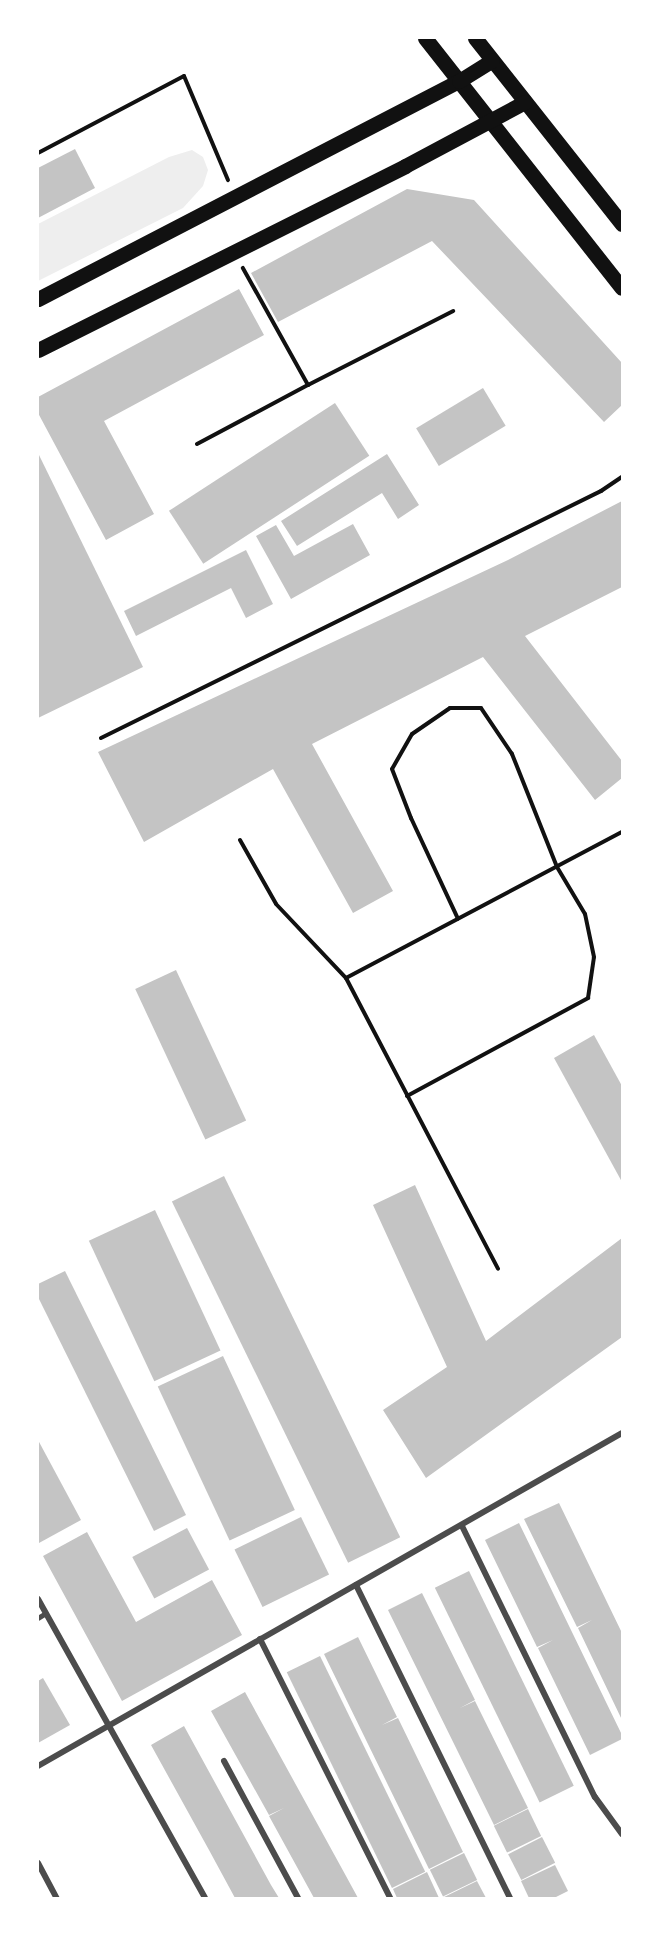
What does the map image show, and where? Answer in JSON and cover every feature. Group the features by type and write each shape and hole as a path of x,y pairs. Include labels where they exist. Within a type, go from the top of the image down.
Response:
{"main road":[{"path":"425,38 622,288"},
{"path":"475,38 622,224"},
{"path":"38,298 459,81 492,60"},
{"path":"38,350 491,122 525,102"}],"street":[{"path":"38,1766 462,1526 622,1432"},
{"path":"462,1526 595,1797 622,1834"},
{"path":"356,1585 510,1899"},
{"path":"38,1599 205,1899"},
{"path":"260,1639 390,1899"},
{"path":"224,1761 298,1899"},
{"path":"38,1863 57,1899"}],"lane":[{"path":"38,1618 45,1613"}],"path":[{"path":"38,153 184,76 235,197"},
{"path":"234,252 308,385"},
{"path":"197,444 453,311"},
{"path":"101,738 601,491 622,477"},
{"path":"407,1096 588,998 594,957 585,914 557,867 512,754 481,708 450,708 412,734 392,769 411,818 458,919"},
{"path":"346,978 622,832"},
{"path":"240,840 276,904 346,978 498,1269"}],"shaded area":[{"path":"192,150 203,157 208,170 203,186 183,208 38,281 38,224 169,157"}],"building":[{"path":"75,149 95,188 38,218 38,168"},
{"path":"407,189 474,200 622,363 622,405 604,422 432,241 278,322 251,273"},
{"path":"239,289 264,335 104,421 154,514 106,540 38,413 38,397"},
{"path":"483,388 506,426 439,466 416,428"},
{"path":"335,403 369,456 203,564 169,511"},
{"path":"38,453 143,667 38,718"},
{"path":"387,454 419,505 398,519 382,493 297,546 281,521"},
{"path":"622,501 622,587 525,636 622,761 622,778 595,800 483,657 312,744 393,891 353,913 273,769 144,842 98,752 508,560"},
{"path":"353,524 370,555 291,599 256,536 276,525 294,556"},
{"path":"246,550 273,604 246,618 231,588 136,636 124,611"},
{"path":"176,970 246,1120 205,1139 135,989"},
{"path":"594,1035 622,1086 622,1182 554,1058"},
{"path":"224,1176 400,1537 348,1563 172,1201"},
{"path":"415,1185 486,1341 622,1238 622,1337 426,1478 383,1410 447,1367 373,1205"},
{"path":"155,1210 221,1350 154,1381 89,1241"},
{"path":"65,1271 186,1515 154,1531 38,1297 38,1284"},
{"path":"223,1356 295,1510 230,1541 158,1386"},
{"path":"38,1440 81,1520 39,1543 38,1541"},
{"path":"559,1503 622,1633 622,1720 578,1628 592,1620 577,1627 524,1519"},
{"path":"301,1517 329,1575 263,1607 234,1549"},
{"path":"519,1523 622,1735 622,1739 590,1755 538,1648 553,1640 537,1647 485,1540"},
{"path":"187,1528 209,1569 154,1599 132,1557"},
{"path":"87,1532 136,1622 212,1580 242,1635 122,1701 43,1556"},
{"path":"469,1571 574,1786 540,1802 435,1588"},
{"path":"422,1593 475,1700 460,1708 475,1701 528,1808 494,1825 388,1610"},
{"path":"358,1637 397,1717 382,1725 398,1718 463,1852 429,1869 324,1654"},
{"path":"320,1656 425,1872 392,1888 287,1672"},
{"path":"43,1678 70,1725 38,1743 38,1681"},
{"path":"245,1692 358,1898 314,1898 269,1816 284,1808 269,1815 211,1711"},
{"path":"184,1726 279,1898 235,1898 151,1745"},
{"path":"528,1809 541,1836 507,1853 494,1826"},
{"path":"542,1837 555,1863 521,1880 508,1854"},
{"path":"464,1853 477,1880 443,1897 430,1870"},
{"path":"555,1865 568,1891 554,1898 529,1898 521,1881"},
{"path":"427,1872 439,1898 397,1898 393,1889"},
{"path":"477,1881 486,1898 442,1898"}]}
